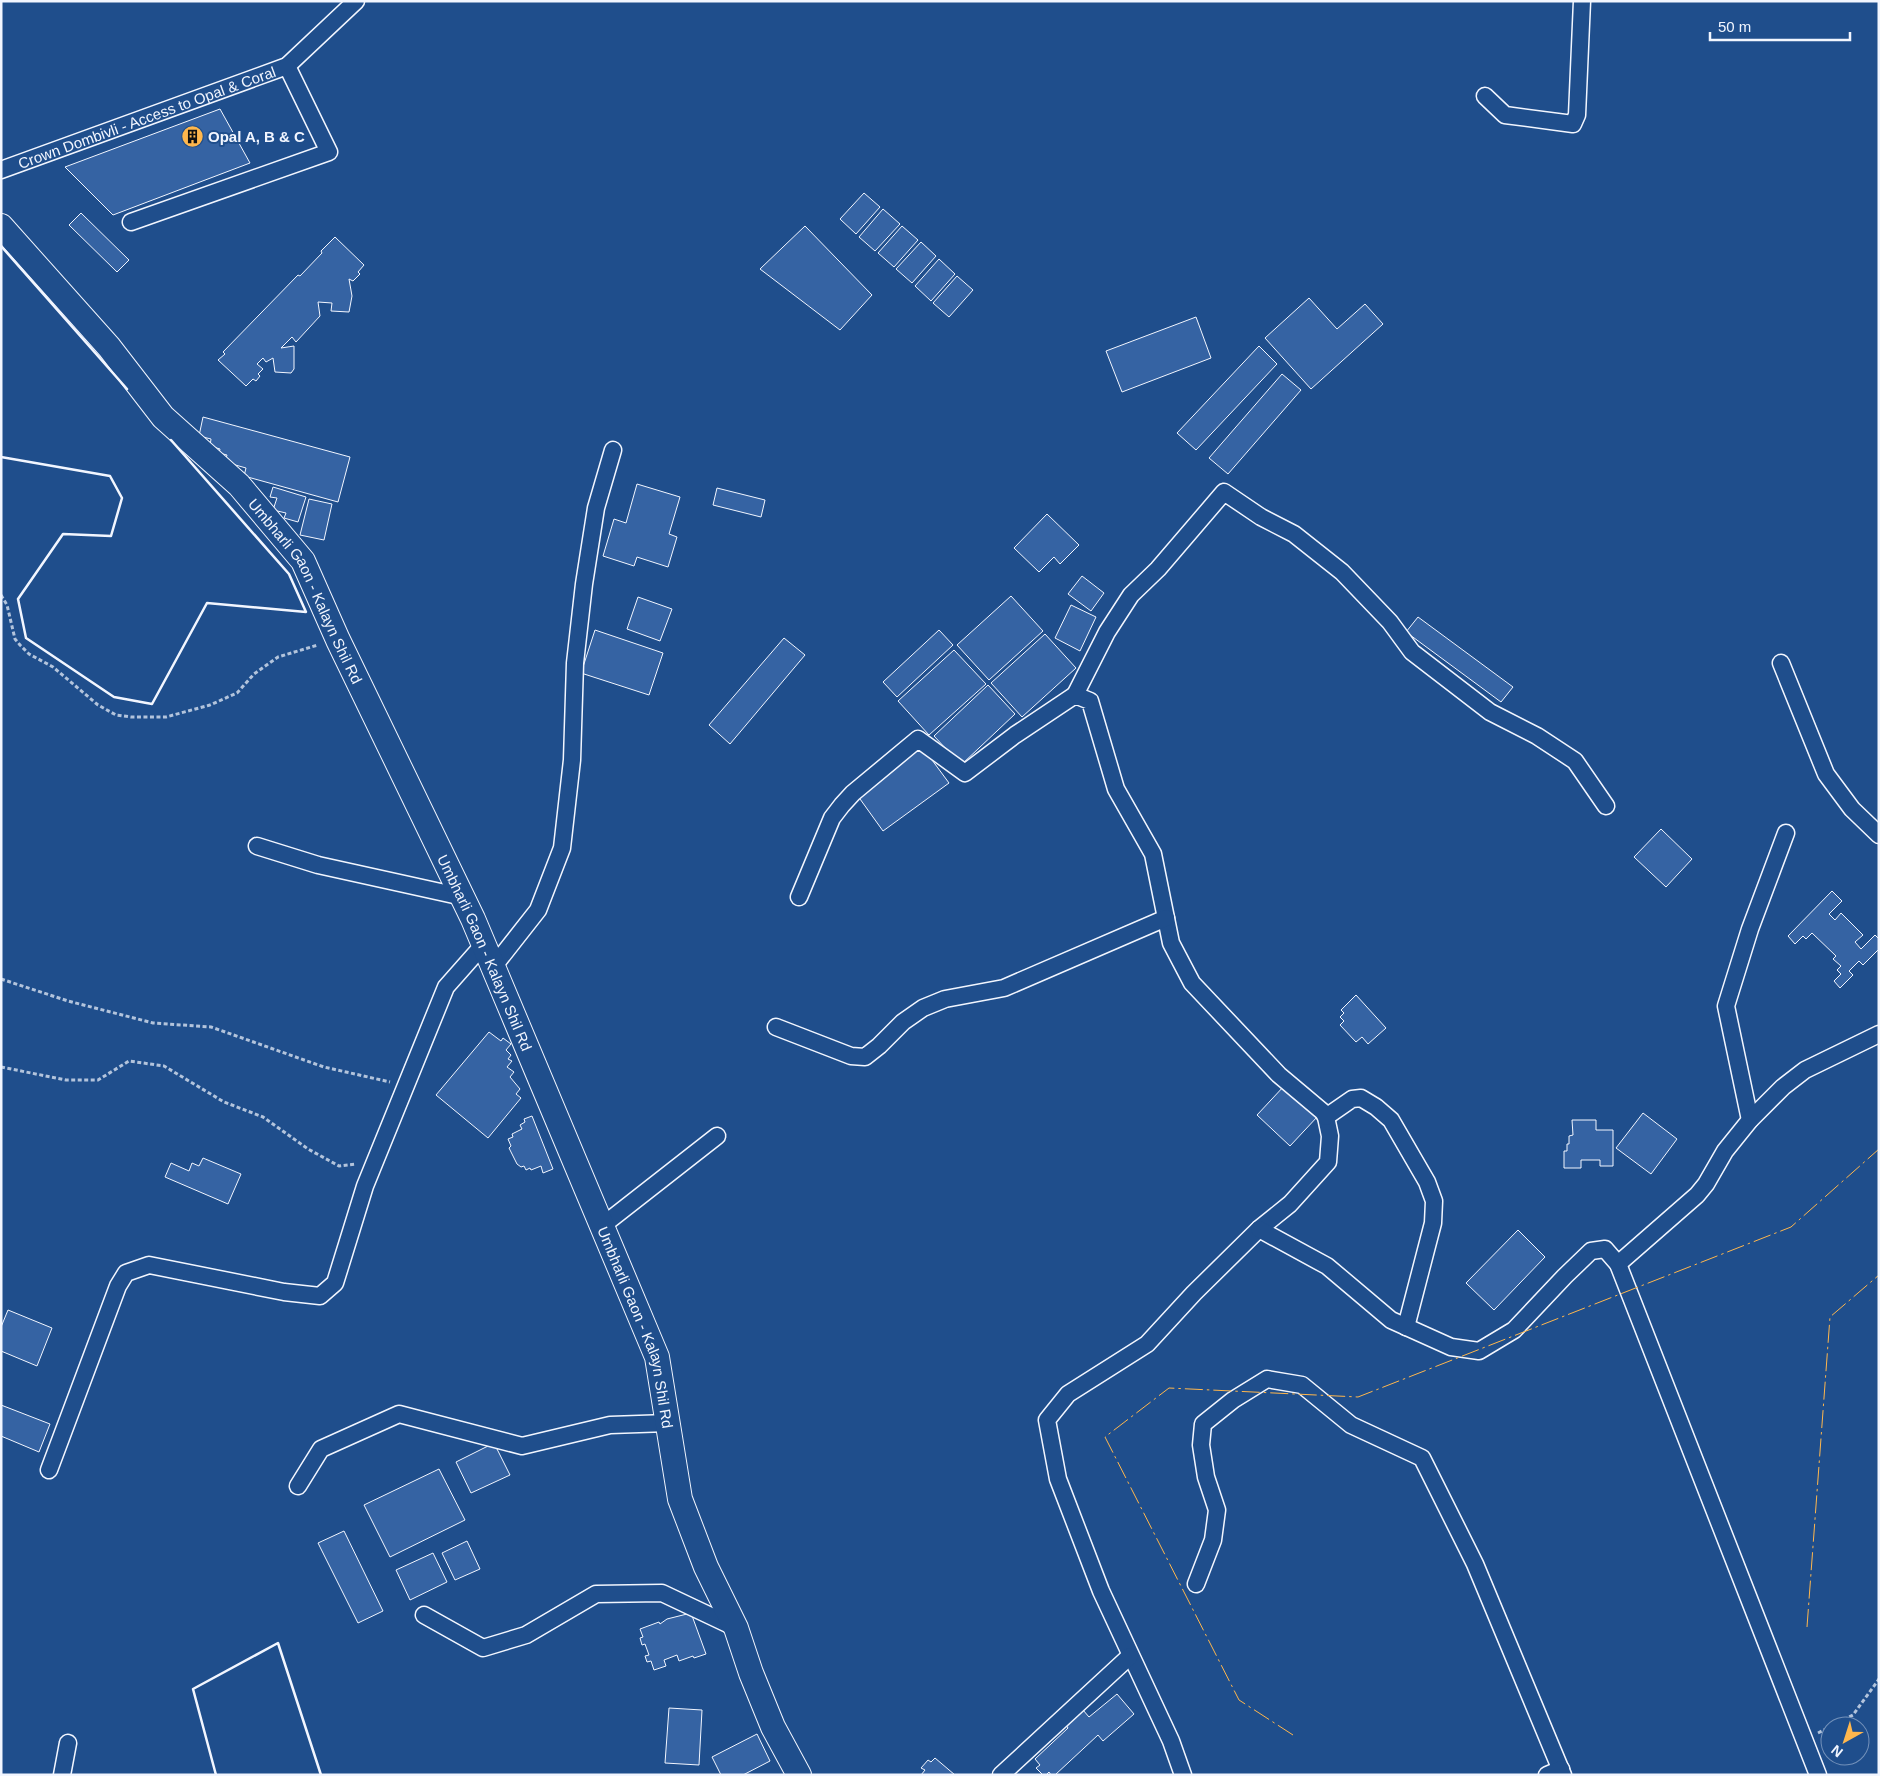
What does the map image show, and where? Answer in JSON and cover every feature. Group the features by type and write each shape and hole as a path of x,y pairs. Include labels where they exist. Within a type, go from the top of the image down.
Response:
{"street":[{"name":"Crown Dombivli - Access to Opal & Coral","path":"1,170 287,66 356,1"},
{"path":"1485,96 1505,115 1573,124 1577,115 1582,1"},
{"path":"131,222 329,152 287,66"},
{"name":"Umbharli Gaon - Kalayn Shil Rd","path":"1,226 109,347 163,417 239,485 303,561 338,640 463,897 494,966 657,1357 680,1498 706,1567 736,1628 751,1673 773,1727 799,1775"},
{"path":"494,966 538,910 562,848 572,760 575,672 584,584 596,508 613,450"},
{"path":"798,897 832,818 853,793 918,739 965,773 1014,735 1075,695 1107,632 1131,595 1158,569 1224,492 1261,517 1294,534 1342,572 1390,622 1412,652 1482,706 1537,736 1575,761 1606,806"},
{"path":"1781,663 1826,774 1852,809 1879,836"},
{"path":"1075,695 1090,702 1116,788 1153,854 1171,943 1192,983 1279,1075 1323,1112 1330,1136 1328,1162 1290,1204 1259,1229 1194,1293 1147,1344 1068,1394 1047,1420 1058,1479 1101,1591 1170,1741 1183,1775"},
{"path":"1750,1120 1726,1006 1750,928 1786,833"},
{"path":"257,846 318,865 463,897"},
{"path":"776,1028 851,1056 865,1056 879,1046 903,1022 923,1008 945,999 1004,988 1166,918"},
{"path":"49,1470 118,1286 126,1273 149,1265 284,1292 320,1296 335,1283 365,1186 446,986 484,944"},
{"path":"1618,1264 1697,1195 1726,1151 1750,1120 1784,1086 1805,1070 1879,1034"},
{"path":"1326,1117 1352,1099 1361,1098 1376,1107 1391,1120 1427,1182 1434,1201 1433,1223 1406,1327"},
{"path":"602,1226 717,1136"},
{"path":"1259,1229 1327,1266 1390,1320 1451,1348 1479,1351 1514,1330 1591,1251 1604,1249 1618,1264 1818,1775"},
{"path":"1196,1584 1213,1540 1217,1510 1206,1477 1201,1445 1203,1424 1233,1400 1267,1379 1302,1385 1351,1425 1422,1458 1475,1564 1557,1773"},
{"path":"298,1486 321,1449 399,1414 522,1446 610,1425 668,1423"},
{"path":"424,1615 483,1648 526,1635 596,1594 662,1592 736,1628"},
{"path":"1000,1775 1130,1656"},
{"path":"62,1775 68,1743"}],"path":[{"path":"1,595 8,605 15,639 29,654 53,667 98,704 116,715 130,717 166,716 210,705 237,693 254,674 278,657 338,640"},
{"path":"1,979 68,1001 153,1023 211,1027 324,1067 406,1086"},
{"path":"1,1067 66,1080 98,1080 129,1061 164,1066 224,1102 263,1117 308,1149 339,1166 374,1163"},
{"path":"1851,1716 1879,1679"}],"building":[{"name":"Opal A, B & C","path":"220,109 250,163 113,215 65,167"},
{"path":"864,193 880,207 856,234 840,219"},
{"path":"883,209 900,224 875,251 859,237"},
{"path":"81,213 129,260 117,272 69,225"},
{"path":"805,226 872,295 840,330 760,269"},
{"path":"902,226 918,240 894,267 878,253"},
{"path":"335,237 364,265 358,272 360,274 353,281 349,279 352,296 349,312 331,311 332,303 318,302 320,316 296,342 292,337 281,348 294,346 294,369 291,373 275,372 273,358 266,362 263,358 257,364 263,369 258,374 260,376 256,381 253,379 246,386 218,360 225,354 223,352 298,275 300,276"},
{"path":"921,242 936,256 912,283 896,269"},
{"path":"939,259 955,274 931,301 915,286"},
{"path":"957,276 973,290 949,317 933,303"},
{"path":"1309,298 1337,329 1365,304 1383,324 1311,389 1265,338"},
{"path":"1196,317 1211,358 1122,392 1106,351"},
{"path":"1259,346 1277,364 1196,450 1177,433"},
{"path":"1282,374 1301,390 1228,474 1209,458"},
{"path":"203,417 350,457 338,502 244,476 246,468 225,462 227,455 219,453 220,449 210,446 211,439 199,436"},
{"path":"637,484 680,497 669,534 677,537 668,567 637,557 634,566 603,556 614,519 626,523"},
{"path":"273,487 306,497 298,522 284,518 286,513 273,510 277,498 270,497"},
{"path":"717,488 765,500 761,517 713,505"},
{"path":"309,499 332,504 324,540 300,535"},
{"path":"1047,514 1079,545 1060,564 1054,557 1039,572 1014,548"},
{"path":"1082,576 1104,593 1091,611 1068,594"},
{"path":"1011,596 1043,631 989,680 957,645"},
{"path":"638,597 672,609 660,641 627,629"},
{"path":"1071,605 1096,617 1080,651 1055,638"},
{"path":"1418,617 1513,687 1501,702 1406,632"},
{"path":"595,630 663,653 649,695 581,673"},
{"path":"939,630 953,645 897,697 883,682"},
{"path":"1045,634 1076,668 1022,717 991,683"},
{"path":"784,638 805,655 730,744 709,725"},
{"path":"954,650 986,684 929,735 898,701"},
{"path":"988,685 1015,714 961,765 934,736"},
{"path":"921,745 949,783 883,831 855,792"},
{"path":"1661,829 1692,859 1666,887 1634,857"},
{"path":"1832,891 1842,901 1829,914 1835,920 1841,913 1863,935 1855,942 1861,949 1875,935 1879,939 1879,949 1863,965 1859,961 1849,971 1853,975 1840,988 1834,981 1841,974 1837,970 1841,966 1833,959 1836,956 1812,933 1806,939 1803,936 1795,944 1788,936"},
{"path":"1356,995 1386,1028 1368,1044 1362,1037 1356,1042 1340,1025 1344,1021 1340,1017 1344,1013 1341,1010"},
{"path":"489,1032 501,1041 503,1038 511,1044 506,1050 511,1055 508,1059 512,1061 507,1067 514,1072 510,1077 520,1089 516,1094 521,1098 488,1138 436,1095"},
{"path":"1285,1085 1318,1116 1290,1146 1257,1115"},
{"path":"1643,1113 1677,1139 1651,1174 1616,1148"},
{"path":"532,1116 553,1169 543,1173 541,1166 531,1170 530,1168 526,1170 524,1166 521,1167 517,1164 509,1148 511,1146 508,1139 513,1137 512,1134 522,1129 520,1125 525,1122 524,1119"},
{"path":"1572,1120 1596,1120 1596,1130 1613,1130 1613,1166 1600,1166 1600,1160 1581,1160 1581,1168 1564,1168 1564,1151 1567,1151 1569,1136 1573,1135"},
{"path":"203,1158 241,1174 228,1204 165,1177 171,1163 189,1171 192,1163 199,1166"},
{"path":"1518,1230 1545,1257 1494,1310 1466,1283"},
{"path":"8,1310 52,1328 37,1366 1,1351 1,1327"},
{"path":"1,1405 50,1424 39,1452 1,1436"},
{"path":"494,1443 510,1475 471,1493 456,1462"},
{"path":"439,1469 465,1520 390,1557 364,1505"},
{"path":"344,1531 383,1611 358,1623 318,1543"},
{"path":"467,1541 480,1569 455,1580 442,1553"},
{"path":"433,1553 447,1582 410,1600 396,1570"},
{"path":"691,1613 706,1654 679,1661 677,1655 664,1660 666,1666 654,1670 651,1661 647,1662 645,1656 649,1655 645,1644 642,1645 640,1638 643,1637 640,1629"},
{"path":"1117,1694 1134,1714 1103,1741 1098,1735 1055,1775 1051,1775 1049,1772 1043,1775 1036,1768 1040,1765 1035,1759 1068,1728 1066,1725 1083,1710 1089,1717"},
{"path":"669,1708 702,1710 699,1765 665,1763"},
{"path":"757,1734 770,1761 743,1775 721,1775 712,1757"},
{"path":"935,1758 955,1775 921,1775 925,1770 921,1768 928,1760 931,1762"}],"wall":[{"path":"1,246 127,389"},
{"path":"1,457 110,476 122,498 111,536 63,534 18,599 26,638 114,697 152,704 207,603 306,612 289,574 171,440"},
{"path":"216,1775 193,1689 278,1643 321,1775"}],"power":[{"path":"1293,1735 1239,1700 1105,1437 1169,1388 1358,1397 1791,1227 1879,1149"},
{"path":"1807,1627 1830,1317 1879,1275"}],"place":[{"name":"Opal A, B & C","path":"192,136"}]}
